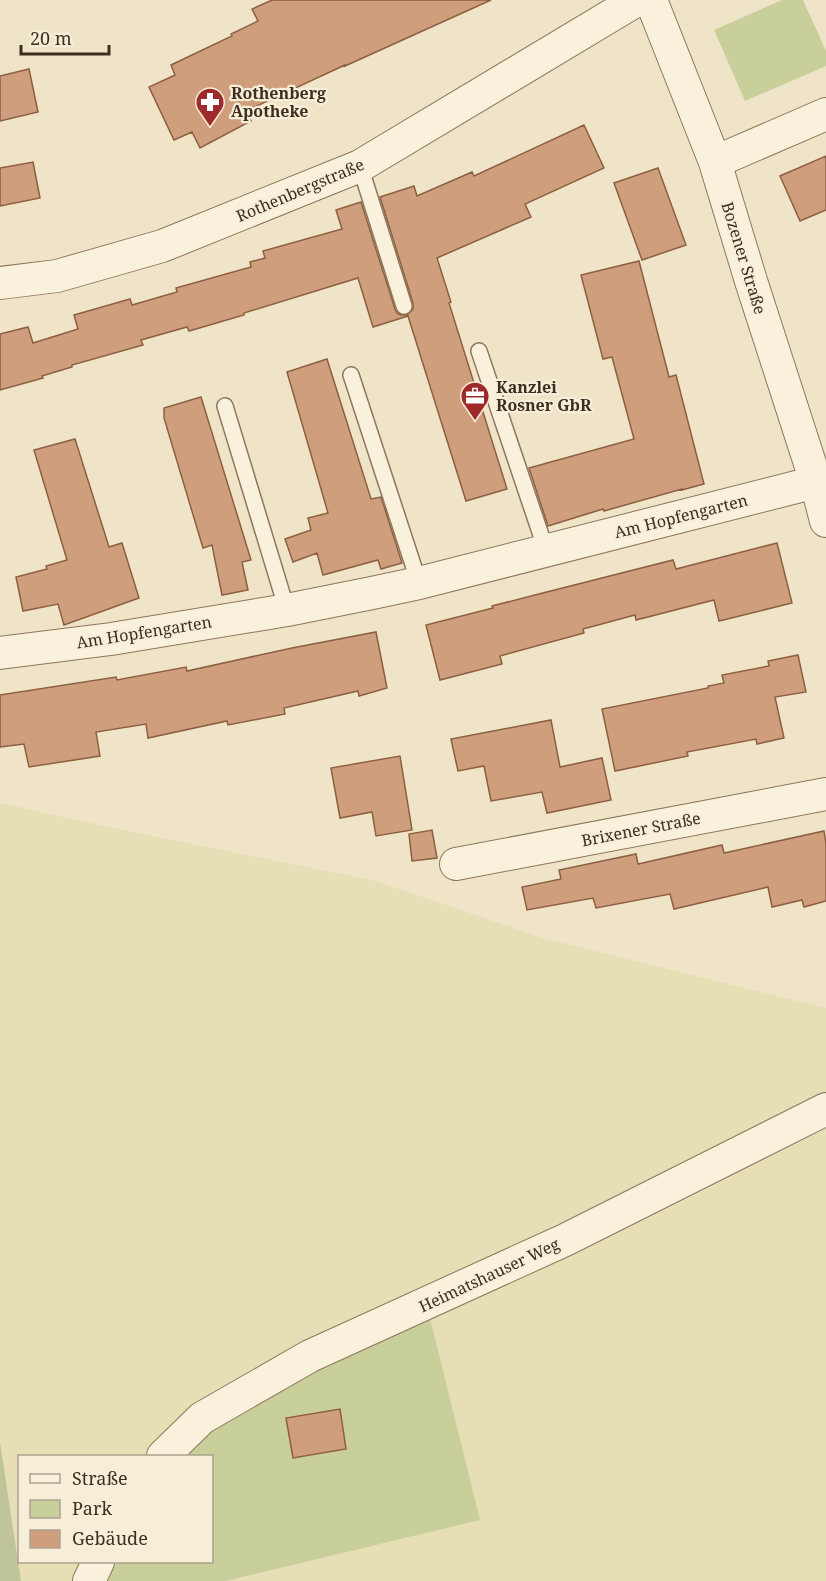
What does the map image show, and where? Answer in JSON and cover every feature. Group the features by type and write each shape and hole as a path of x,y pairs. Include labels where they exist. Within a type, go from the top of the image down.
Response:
{"street":[{"name":"Rothenbergstraße","path":"0,283 57,276 162,246 360,166 637,0"},
{"name":"Bozener Straße","path":"651,0 715,162 751,281 821,481 826,521"},
{"path":"715,162 826,114"},
{"name":"Am Hopfengarten","path":"0,653 111,639 287,610 419,582 821,481"},
{"name":"Brixener Straße","path":"456,864 826,794"},
{"name":"Heimatshauser Weg","path":"164,1455 202,1418 310,1356 565,1240 826,1109"},
{"path":"89,1581 98,1563"}],"lane":[{"path":"360,166 404,306"},
{"path":"479,351 546,550"},
{"path":"351,375 419,582"},
{"path":"225,406 287,610"}],"shaded area":[{"path":"0,803 376,881 546,939 826,1008 826,1103 154,1455 18,1455 18,1561 0,1442"},
{"path":"826,1124 826,1581 226,1581 479,1520 428,1310"},
{"path":"18,1563 84,1563 74,1581 21,1581"}],"green space":[{"path":"782,0 803,0 826,51 826,66 745,101 714,30"},
{"path":"428,1310 480,1520 226,1581 100,1581 110,1563 213,1563 213,1455 181,1455 230,1412"},
{"path":"0,1442 21,1581 0,1581"}],"building":[{"path":"272,0 491,0 246,111 251,121 200,148 192,132 174,140 149,87 175,75 171,65 258,21 252,9"},
{"path":"29,69 38,112 0,121 0,76"},
{"path":"584,125 604,168 525,204 531,217 437,258 507,489 466,501 408,316 373,327 358,278 189,331 187,327 141,340 143,345 72,365 72,367 42,376 43,378 0,390 0,334 28,327 33,343 78,329 74,315 130,299 132,305 177,292 176,288 251,267 250,262 265,258 263,251 342,229 336,210 361,202 395,309 401,315 407,315 413,309 413,303 380,197 414,186 417,196 472,172 474,176"},
{"path":"826,156 826,210 800,221 780,176"},
{"path":"33,162 40,198 0,206 0,168"},
{"path":"658,168 686,245 642,260 614,183"},
{"path":"639,261 669,377 676,375 704,484 604,511 603,509 548,526 529,468 634,439 612,357 603,359 581,275"},
{"path":"327,359 371,499 381,497 402,563 381,569 378,560 323,575 317,553 293,562 285,539 311,530 308,518 328,513 287,372"},
{"path":"201,397 251,560 242,562 248,590 222,595 212,545 203,548 164,418 164,408"},
{"path":"75,439 109,547 122,543 139,598 64,625 58,604 23,611 16,577 47,569 46,566 67,560 34,450"},
{"path":"777,543 792,603 719,621 714,600 636,620 635,615 583,629 584,633 500,656 502,664 440,680 426,625 673,560 676,569"},
{"path":"376,632 387,688 359,696 358,691 284,708 285,714 228,725 227,721 148,738 146,724 96,732 100,756 29,767 24,744 0,747 0,695 116,677 117,680 186,667 187,671"},
{"path":"798,655 806,692 775,697 784,738 757,744 756,739 687,752 688,756 615,771 602,709 708,688 708,686 724,683 722,675 769,666 768,661"},
{"path":"551,720 560,767 602,758 611,800 547,813 542,792 491,801 484,766 458,771 451,739"},
{"path":"400,756 412,830 376,836 372,812 340,818 331,768"},
{"path":"432,830 437,858 412,861 409,834"},
{"path":"824,831 826,901 804,907 802,900 772,907 768,887 674,909 670,894 596,908 593,898 527,910 522,887 561,879 559,870 636,854 638,864 722,845 724,853"},
{"path":"340,1409 346,1449 293,1458 286,1418"}],"place":[{"name":"Rothenberg Apotheke","path":"210,128"},
{"name":"Kanzlei Rosner GbR","path":"475,422"}]}
